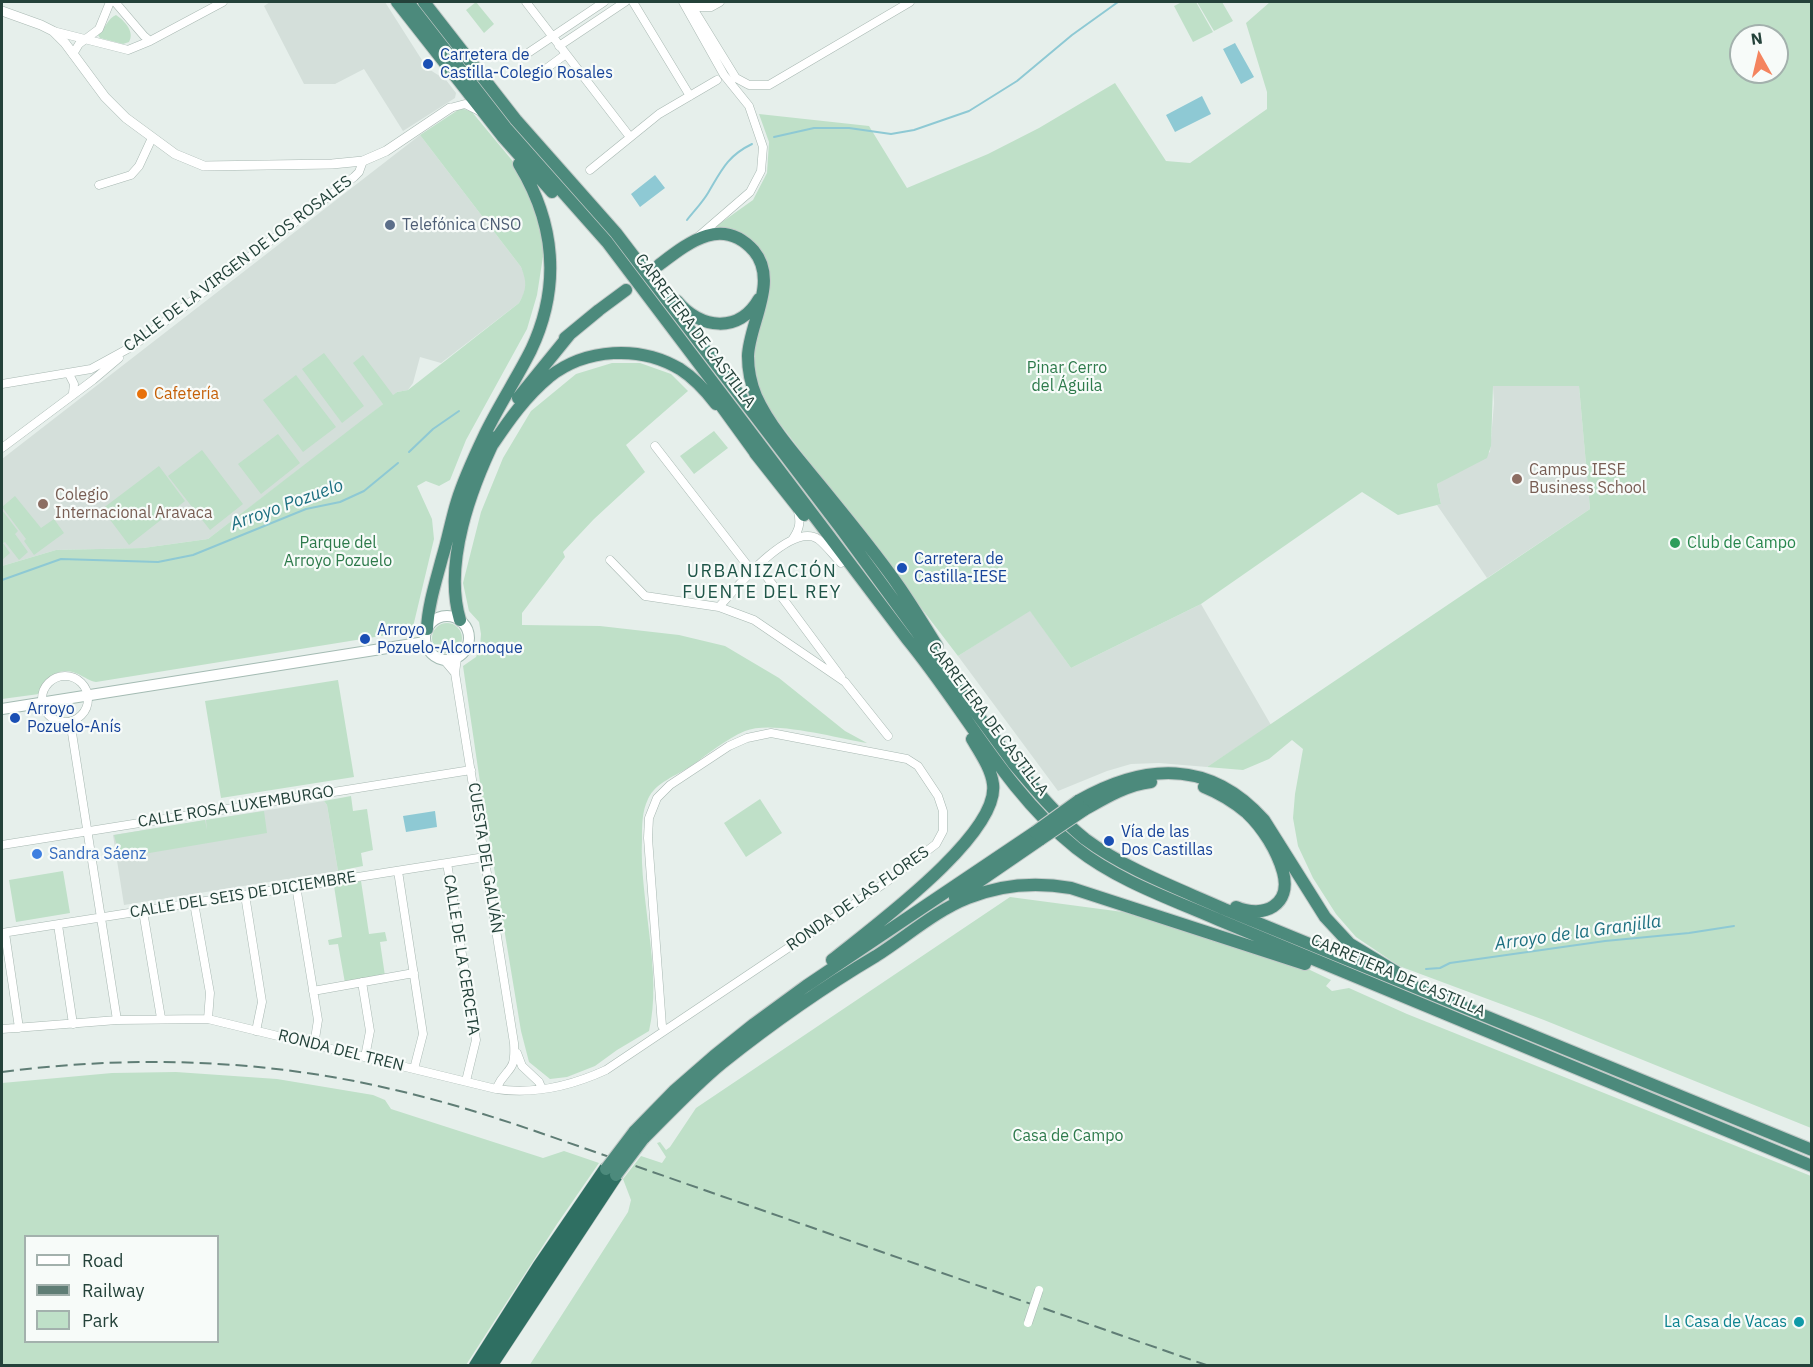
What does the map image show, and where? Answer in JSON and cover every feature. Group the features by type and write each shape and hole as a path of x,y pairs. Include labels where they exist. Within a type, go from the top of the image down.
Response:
{"highway":[{"path":"397,2 503,137 602,249 759,458"},
{"name":"CARRETERA DE CASTILLA","path":"408,2 506,128 608,242 932,669 1020,792 1053,828 1078,849 1135,884 1812,1166"},
{"name":"CARRETERA DE CASTILLA","path":"427,2 556,155 594,208 616,233 840,527 1013,763 1064,820 1102,850 1137,870 1224,909 1812,1150"},
{"path":"427,629 430,602 457,501 485,433 531,349 542,321 550,289 550,252 544,217 533,187 503,137"},
{"path":"616,233 649,264 686,312 708,323 719,324 740,319 754,307 763,290"},
{"path":"659,265 696,239 718,234 742,241 755,252 763,273 763,290 748,357 755,396 773,424 902,591 985,723"},
{"path":"485,433 513,391 536,365 570,334 626,290"},
{"path":"460,620 455,593 458,552 471,496 507,415 519,396 570,334"},
{"path":"493,444 529,396 551,376 577,361 597,355 628,352 669,364 693,379 709,395 841,563 856,581 876,597"},
{"path":"806,986 826,965 908,898 964,845 980,825 992,798 994,785 982,755 907,639"},
{"path":"639,1136 721,1064 760,1034 1114,782 1138,776 1163,773 1189,775 1223,786 1253,808 1264,820 1325,917 1350,944 1388,969 1494,1019"},
{"path":"1081,806 1140,784 1164,781 1187,782 1204,787 1233,802 1258,826 1278,857 1284,874 1284,889 1279,902 1271,909 1260,913 1241,909 1165,876 1137,870"},
{"path":"476,1365 611,1172 675,1090 714,1056 806,986 1038,836"},
{"path":"858,965 968,898 992,890 1038,884 1071,888 1100,896 1295,960 1374,990 1408,999"},
{"path":"490,1365 611,1172"}],"main road":[{"path":"442,616 460,620 465,625 469,638 466,649 457,658 444,660 431,654 425,642 430,623 442,616"},
{"path":"2,709 425,642"}],"street":[{"path":"76,58 76,47 87,41 99,29 110,2"},
{"path":"115,2 150,41"},
{"path":"2,11 53,31 128,50 150,41 223,2"},
{"path":"526,2 630,136"},
{"path":"525,55 604,2"},
{"path":"559,46 625,2"},
{"path":"633,2 690,96"},
{"path":"687,5 711,7 720,2"},
{"path":"687,5 736,78 749,85 762,86 769,85 910,2"},
{"path":"687,5 724,75 749,106 764,147 761,171 750,192 696,239"},
{"path":"53,31 114,107 152,138 184,159 204,166 332,164 363,161 386,151 450,108 461,98 458,80"},
{"path":"543,72 566,54"},
{"path":"590,170 659,114 717,80"},
{"path":"450,108 465,104 486,116"},
{"path":"99,185 131,176 140,166 152,138"},
{"name":"CALLE DE LA VIRGEN DE LOS ROSALES","path":"2,384 69,374 98,366 133,346 354,177 359,172 363,161"},
{"path":"2,448 93,380 133,346"},
{"path":"69,374 74,384 73,393"},
{"path":"655,446 888,736"},
{"path":"792,540 799,529 801,520 798,506"},
{"path":"719,607 755,568 792,540 805,536 817,538 841,563"},
{"path":"610,560 645,596 719,607 754,620 844,682"},
{"name":"CUESTA DEL GALVÁN","path":"457,658 455,673 514,1043 515,1057 512,1068 496,1089"},
{"path":"444,660 455,673"},
{"path":"58,677 73,678 85,688 88,696 84,713 69,722 52,719 42,703 45,687 58,677"},
{"path":"69,722 117,1020"},
{"name":"RONDA DE LAS FLORES","path":"771,733 907,759 918,766 938,796 943,811 943,831 936,844 885,883 665,1029 662,1026 648,838 649,818 657,798 670,785 729,746 747,738 771,733"},
{"name":"CALLE ROSA LUXEMBURGO","path":"2,845 471,770"},
{"name":"CALLE DEL SEIS DE DICIEMBRE","path":"3,933 484,857"},
{"name":"CALLE DE LA CERCETA","path":"447,863 476,1040 466,1082"},
{"path":"398,871 423,1034 414,1069"},
{"path":"297,886 318,1020 314,1045"},
{"path":"245,895 262,1002 256,1031"},
{"path":"194,903 210,993 208,1019"},
{"path":"144,911 160,1018"},
{"path":"58,925 73,1024"},
{"path":"3,933 19,1028"},
{"path":"313,991 414,973"},
{"path":"362,982 370,1031 365,1057"},
{"name":"RONDA DEL TREN","path":"2,1029 117,1020 208,1019 496,1089 517,1091 573,1084 606,1070 665,1029"},
{"name":"CUESTA DEL GALVÁN","path":"514,1043 522,1066 539,1082 542,1089"},
{"path":"1027,1326 1039,1290"}],"shaded area":[{"path":"270,2 385,2 427,68 446,80 456,93 455,98 403,131 364,69 335,84 304,84 264,6"},
{"path":"420,135 521,267 527,280 525,292 519,303 441,363 420,357 413,383 408,390 397,392 364,420 208,539 143,548 56,550 2,566 2,459"},
{"name":"Campus IESE Business School","path":"1493,386 1579,386 1590,509 1487,578 1437,505 1441,504 1437,484 1490,452"},
{"path":"1201,604 1271,725 1207,767 1159,763 1131,764 1058,791 958,656 1030,610 1071,668"},
{"path":"324,801 327,805 338,871 124,905 113,835"}],"green space":[{"path":"476,2 494,24 484,33 466,10"},
{"path":"1182,2 1196,2 1213,32 1193,42 1174,6"},
{"path":"1197,2 1222,2 1233,21 1214,31"},
{"name":"Pinar Cerro del Águila","path":"1270,2 1811,2 1811,1128 1544,1020 1399,966 1356,937 1336,914 1313,878 1298,846 1293,818 1303,749 1292,740 1269,759 1243,770 1207,767 1590,509 1579,386 1493,386 1491,446 1487,458 1437,484 1441,504 1398,515 1362,492 1201,604 1071,668 1030,611 958,656 780,424 760,392 754,378 753,358 756,336 768,291 768,272 761,252 752,240 739,232 715,227 753,200 767,173 769,142 759,114 869,126 907,188 988,154 1039,128 1115,83 1166,161 1190,163 1267,109 1267,92 1246,23"},
{"path":"116,15 130,31 129,42 123,44 100,38 98,35"},
{"name":"Parque del Arroyo Pozuelo","path":"461,108 472,112 520,170 539,220 544,250 537,295 527,329 466,440 450,480 439,486 426,481 417,486 432,519 434,539 412,631 96,682 65,671 49,678 39,694 2,699 2,566 56,550 143,548 208,539 383,404 353,363 363,355 393,395 408,390 519,303 524,294 525,285 521,267 420,135"},
{"path":"324,353 364,406 342,423 302,369"},
{"path":"612,363 640,363 671,374 688,391 626,445 645,472 594,519 563,552 565,557 522,613 522,625 600,626 679,635 725,646 779,678 845,731 867,743 787,729 757,728 731,738 656,788 646,804 642,829 642,862 653,985 653,1009 649,1031 595,1066 567,1077 550,1079 529,1062 521,1031 463,666 476,657 481,634 479,622 469,611 463,583 481,512 503,458 531,411 576,374"},
{"path":"296,375 336,427 303,452 263,400"},
{"path":"714,431 728,448 694,474 680,456"},
{"path":"278,434 300,463 261,494 238,464"},
{"path":"202,450 243,504 210,530 168,476"},
{"path":"159,466 185,501 129,545 102,509"},
{"path":"15,496 41,528 54,519 64,533 34,555 24,541 26,539 2,507"},
{"path":"2,510 18,531 15,534 28,552 19,560 5,542 3,543 10,553 2,560"},
{"path":"447,623 458,627 462,638 458,649 447,653 436,649 432,638 436,627"},
{"path":"338,680 354,777 221,798 205,701"},
{"path":"351,796 353,811 367,809 373,850 361,853 363,866 338,871 327,805 324,801"},
{"path":"760,799 782,833 746,857 724,823"},
{"path":"264,811 267,833 120,858 114,835 205,820 207,830 206,820"},
{"path":"63,871 70,913 16,922 9,880"},
{"path":"361,881 369,934 385,932 387,941 380,942 385,976 345,983 338,944 329,945 328,940 342,937 334,886"},
{"name":"Casa de Campo","path":"1010,897 1123,912 1308,969 1331,980 1326,986 1332,991 1349,988 1407,1014 1811,1176 1811,1365 529,1366 628,1212 631,1200 623,1179 641,1156 662,1163 666,1157 657,1143 660,1142 666,1150 670,1147 696,1108"},
{"path":"176,1072 277,1079 373,1095 385,1100 391,1109 543,1158 564,1151 599,1163 466,1365 2,1365 2,1083 112,1073"}],"water":[{"path":"1235,43 1254,77 1241,84 1223,49"},
{"path":"1202,96 1211,114 1175,132 1166,115"},
{"path":"655,175 665,188 640,207 631,194"},
{"path":"435,811 437,827 406,832 403,816"}],"waterway":[{"name":"Arroyo Pozuelo","path":"774,137 814,128 849,128 891,134 914,130 969,111 1017,81 1072,35 1118,2"},
{"name":"Arroyo Pozuelo","path":"687,220 706,197 731,159 752,144"},
{"name":"Arroyo Pozuelo","path":"409,452 433,429 459,411"},
{"name":"Arroyo Pozuelo","path":"2,580 61,559 158,562 193,555 306,509 340,502 364,491 398,463"},
{"name":"Arroyo de la Granjilla","path":"1426,969 1440,968 1450,963 1605,941 1734,926"}],"railway":[{"path":"2,1072 99,1063 197,1063 295,1071 409,1093 535,1131 1209,1366"}],"place":[{"name":"Carretera de Castilla-Colegio Rosales","path":"428,64"},
{"name":"Telefónica CNSO","path":"390,225"},
{"name":"Cafetería","path":"142,394"},
{"name":"Campus IESE Business School","path":"1517,479"},
{"name":"Colegio Internacional Aravaca","path":"43,504"},
{"name":"Club de Campo","path":"1675,543"},
{"name":"Carretera de Castilla-IESE","path":"902,568"},
{"name":"Arroyo Pozuelo-Alcornoque","path":"365,639"},
{"name":"Arroyo Pozuelo-Anís","path":"15,718"},
{"name":"Vía de las Dos Castillas","path":"1109,841"},
{"name":"Sandra Sáenz","path":"37,854"},
{"name":"La Casa de Vacas","path":"1799,1322"}],"district":[{"name":"URBANIZACIÓN FUENTE DEL REY","path":"762,582"}]}
